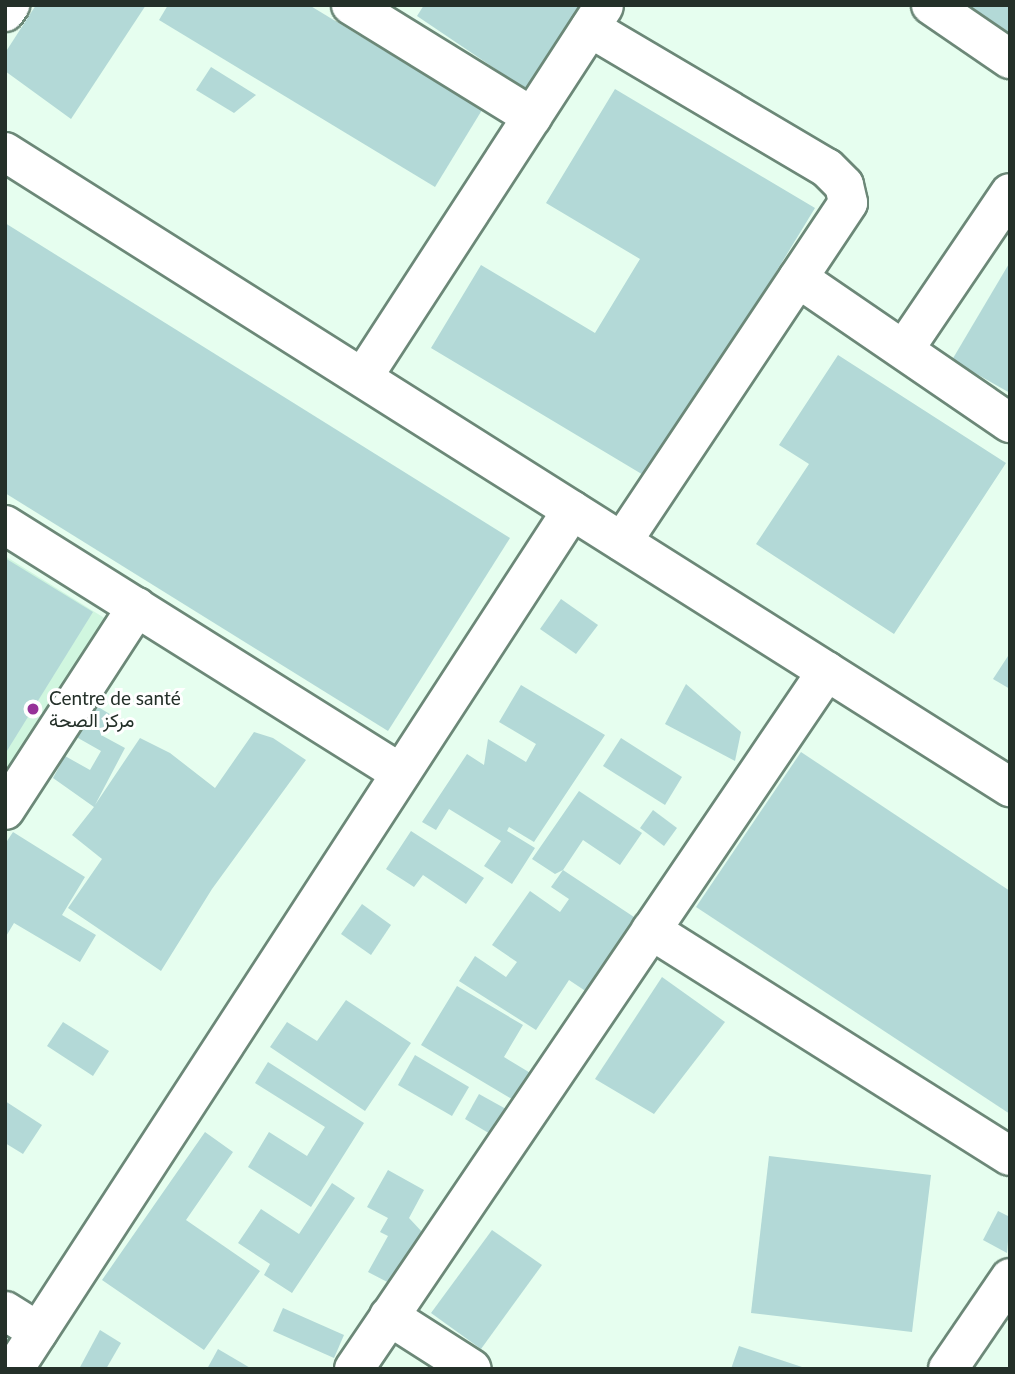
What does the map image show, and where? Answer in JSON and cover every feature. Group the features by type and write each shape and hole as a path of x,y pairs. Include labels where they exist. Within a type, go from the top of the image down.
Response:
{"street":[{"path":"5,12 10,5"},
{"path":"351,5 532,117"},
{"path":"931,5 1010,59"},
{"path":"363,377 598,16 827,168 844,186 848,203 622,542"},
{"path":"5,152 1010,787"},
{"path":"905,348 1010,193"},
{"path":"798,278 905,348 1010,423"},
{"path":"14,1369 572,510"},
{"path":"5,525 401,773"},
{"path":"5,810 137,607"},
{"path":"354,1369 827,671"},
{"path":"651,930 1010,1156"},
{"path":"948,1369 1010,1278"},
{"path":"5,1311 38,1332"},
{"path":"389,1316 471,1369"}],"shaded area":[{"name":"Centre de santé مركز الصحة","path":"5,556 114,624 5,793"}],"building":[{"path":"36,5 146,5 71,119 5,71 5,53"},
{"path":"168,5 309,5 482,110 435,187 159,20"},
{"path":"424,5 582,5 525,89 417,16"},
{"path":"960,5 1010,5 1010,44"},
{"path":"211,67 256,95 234,113 196,90"},
{"path":"615,89 815,208 650,479 431,348 481,265 595,333 640,259 546,203"},
{"path":"5,223 510,538 388,731 5,493"},
{"path":"1010,262 1010,393 952,360"},
{"path":"838,355 1006,463 894,634 756,544 809,464 779,445"},
{"name":"Centre de santé مركز الصحة","path":"5,558 93,612 5,754"},
{"path":"561,599 598,625 576,654 540,629"},
{"path":"1010,653 1010,689 993,679"},
{"path":"686,684 741,732 735,761 665,724"},
{"path":"521,685 605,735 534,842 509,827 507,831 535,848 512,884 484,866 501,841 449,809 436,830 422,822 467,754 484,765 488,739 526,762 536,744 499,722"},
{"path":"90,702 113,716 101,735 125,748 95,805 140,738 170,753 215,788 254,732 273,738 306,760 212,889 161,971 68,908 102,859 72,835 94,807 53,778 65,756 90,770 101,751 71,734"},
{"path":"621,738 682,777 665,805 603,766"},
{"path":"801,752 1010,891 1010,1114 696,907"},
{"path":"579,791 642,833 620,865 583,840 563,870 555,874 532,859"},
{"path":"653,810 677,828 664,846 640,828"},
{"path":"411,831 484,878 466,904 423,875 414,887 386,869"},
{"path":"13,832 85,877 62,915 96,935 80,962 14,923 5,938 5,844"},
{"path":"563,870 637,919 587,992 569,980 536,1030 459,981 475,956 506,977 517,962 492,945 530,891 560,912 569,899 551,887"},
{"path":"362,904 391,925 371,955 341,934"},
{"path":"662,977 725,1022 654,1114 595,1079"},
{"path":"457,986 523,1025 504,1057 532,1074 515,1101 421,1045"},
{"path":"346,1000 411,1043 365,1111 270,1047 287,1022 317,1041"},
{"path":"63,1022 109,1051 93,1076 47,1046"},
{"path":"415,1055 469,1087 452,1116 398,1085"},
{"path":"268,1062 364,1123 311,1207 248,1167 269,1132 307,1156 325,1127 255,1083"},
{"path":"479,1094 506,1109 492,1135 465,1119"},
{"path":"5,1101 42,1125 23,1154 5,1143"},
{"path":"205,1132 233,1152 186,1220 260,1271 204,1350 102,1280"},
{"path":"769,1156 931,1175 912,1332 751,1313"},
{"path":"388,1170 424,1190 409,1218 424,1234 395,1286 368,1272 388,1236 380,1232 388,1218 367,1207"},
{"path":"332,1183 355,1198 292,1293 264,1275 270,1264 238,1243 261,1209 299,1234"},
{"path":"998,1211 1010,1217 1007,1253 983,1240"},
{"path":"492,1230 542,1265 481,1349 431,1313"},
{"path":"283,1308 344,1335 334,1358 273,1331"},
{"path":"100,1330 121,1343 106,1369 79,1369"},
{"path":"739,1346 805,1368 805,1369 731,1369"},
{"path":"218,1349 252,1369 207,1369"}],"place":[{"name":"Centre de santé مركز الصحة","path":"33,709"}]}
